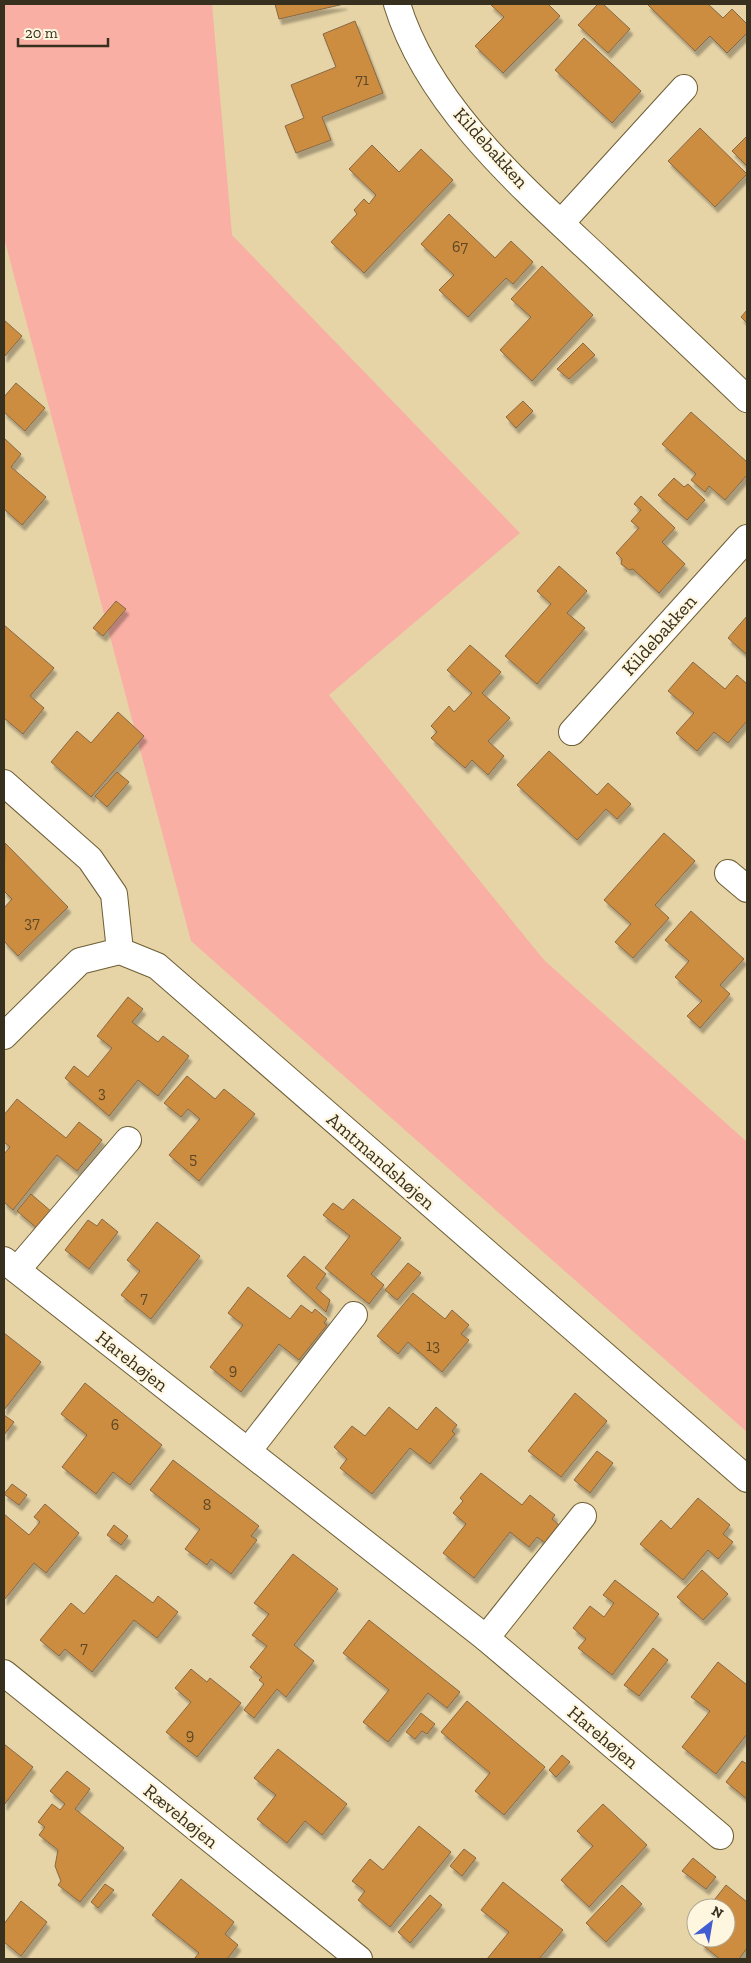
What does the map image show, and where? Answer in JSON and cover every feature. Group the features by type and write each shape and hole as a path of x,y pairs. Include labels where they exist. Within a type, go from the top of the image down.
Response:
{"street":[{"name":"Kildebakken","path":"405,8 425,67 469,129 560,223 747,399"},
{"path":"560,223 684,88"},
{"name":"Kildebakken","path":"572,732 747,538"},
{"path":"4,782 90,859 114,894 120,951 80,961 4,1036"},
{"name":"Amtmandshøjen","path":"120,951 157,966 747,1479"},
{"name":"Harehøjen","path":"128,1140 10,1265 486,1638 720,1836"},
{"path":"248,1451 354,1315"},
{"path":"486,1638 583,1516"},
{"name":"Rævehøjen","path":"4,1674 359,1959"}],"shaded area":[{"path":"4,4 212,4 232,235 520,533 329,695 544,960 747,1142 747,1432 191,941 4,238"}],"building":[{"path":"275,4 344,4 279,19"},
{"path":"490,4 548,4 560,16 503,73 475,46 504,17"},
{"path":"598,4 603,4 630,29 608,53 578,25"},
{"path":"647,4 708,4 723,18 732,9 747,24 747,33 727,53 710,36 695,51"},
{"path":"355,21 383,93 322,117 331,140 296,153 285,126 304,118 291,85 336,67 323,34"},
{"path":"584,38 641,91 612,123 555,70"},
{"path":"700,128 747,174 715,207 668,161"},
{"path":"747,138 747,166 732,151"},
{"path":"372,145 399,172 421,149 453,180 364,273 331,242 357,214 354,210 364,199 369,204 376,195 349,169"},
{"path":"449,214 495,258 511,241 533,262 513,284 506,278 468,317 439,290 454,275 421,244"},
{"path":"542,266 593,315 532,381 500,350 531,317 511,299"},
{"path":"747,310 747,323 741,317"},
{"path":"4,320 22,336 4,357"},
{"path":"583,343 595,355 569,379 557,369"},
{"path":"16,383 45,408 25,431 4,412 4,397"},
{"path":"523,401 533,411 516,428 506,417"},
{"path":"691,412 747,462 747,475 725,500 709,486 705,492 691,480 696,474 662,444"},
{"path":"4,438 21,454 11,467 46,497 22,525 4,509"},
{"path":"674,478 684,487 688,484 705,500 687,520 658,495"},
{"path":"641,496 675,528 662,542 685,564 659,593 633,569 629,570 621,564 622,559 616,553 639,528 631,521 641,510 634,504"},
{"path":"559,566 587,591 567,613 585,628 537,684 505,656 551,604 537,591"},
{"path":"116,601 126,609 103,636 93,628"},
{"path":"747,616 747,655 728,638"},
{"path":"4,625 54,668 30,696 44,708 23,734 4,718"},
{"path":"470,645 501,672 482,693 510,718 488,741 504,756 488,775 472,760 465,768 431,738 437,732 431,726 449,706 454,712 472,693 447,670"},
{"path":"693,662 725,689 737,675 747,684 747,721 728,743 714,732 697,751 676,733 694,713 668,691"},
{"path":"118,712 144,736 91,797 51,762 77,731 91,743"},
{"path":"549,751 597,795 608,783 631,804 617,819 606,809 577,840 517,785"},
{"path":"117,772 129,782 107,807 95,796"},
{"path":"664,833 695,861 655,905 669,918 633,958 615,942 631,924 604,900"},
{"path":"5,843 68,907 18,956 4,941 4,908 12,899 4,891"},
{"path":"691,911 744,959 720,985 730,994 700,1028 687,1016 702,1001 675,977 689,961 665,940"},
{"path":"128,997 143,1009 132,1022 158,1042 163,1036 189,1056 158,1096 138,1080 109,1116 65,1078 74,1066 88,1077 112,1048 97,1036"},
{"path":"187,1076 215,1099 224,1089 255,1114 199,1181 169,1155 200,1119 188,1109 181,1117 164,1103"},
{"path":"17,1099 66,1138 79,1122 102,1140 77,1171 57,1155 13,1210 4,1202 4,1154 10,1147 4,1142 4,1115"},
{"path":"31,1194 53,1213 39,1230 17,1211"},
{"path":"353,1199 401,1238 371,1274 384,1285 369,1304 325,1268 350,1236 323,1215 333,1203 343,1210"},
{"path":"102,1219 118,1232 89,1269 65,1250 88,1220 97,1226"},
{"path":"157,1222 200,1256 151,1319 121,1295 140,1271 127,1260"},
{"path":"304,1256 326,1274 316,1288 330,1300 326,1312 287,1276"},
{"path":"408,1263 421,1273 397,1300 385,1290"},
{"path":"248,1287 290,1319 301,1305 312,1313 315,1309 327,1319 324,1323 327,1325 299,1360 279,1344 241,1392 210,1367 243,1325 228,1313"},
{"path":"413,1293 445,1319 452,1310 469,1325 461,1334 469,1340 442,1372 408,1342 398,1354 377,1336"},
{"path":"4,1333 41,1362 4,1410"},
{"path":"85,1383 162,1445 130,1485 113,1472 96,1494 62,1467 87,1435 61,1414"},
{"path":"575,1393 607,1421 561,1477 528,1451"},
{"path":"389,1407 417,1430 436,1407 457,1425 452,1431 455,1434 430,1464 410,1448 372,1494 340,1468 347,1459 334,1447 352,1426 365,1436"},
{"path":"4,1415 14,1422 4,1435"},
{"path":"597,1451 613,1463 590,1493 574,1480"},
{"path":"173,1460 259,1526 251,1536 257,1540 231,1574 211,1559 207,1565 185,1549 200,1529 150,1490"},
{"path":"481,1473 522,1505 530,1495 555,1515 552,1519 559,1525 545,1543 537,1537 529,1547 510,1532 474,1578 443,1553 466,1524 453,1513 463,1501 460,1498"},
{"path":"12,1484 27,1495 19,1505 4,1494"},
{"path":"698,1498 730,1525 723,1534 733,1542 718,1559 708,1550 683,1580 640,1544 661,1520 671,1529"},
{"path":"45,1504 79,1533 46,1573 34,1563 4,1600 4,1514 29,1535 40,1522 34,1517"},
{"path":"114,1525 128,1536 121,1545 107,1535"},
{"path":"293,1554 338,1589 294,1645 314,1661 286,1697 277,1689 254,1718 244,1710 264,1684 259,1680 262,1677 250,1667 267,1646 252,1635 269,1614 254,1603"},
{"path":"702,1570 728,1594 703,1620 677,1597"},
{"path":"116,1575 153,1603 158,1596 178,1612 157,1638 134,1620 92,1672 65,1649 59,1656 40,1640 71,1603 84,1614"},
{"path":"615,1580 659,1614 612,1675 578,1648 586,1639 573,1628 590,1606 604,1617 614,1603 603,1595"},
{"path":"369,1620 460,1692 447,1708 428,1693 388,1742 363,1722 389,1690 343,1653"},
{"path":"653,1648 668,1660 639,1696 624,1685"},
{"path":"718,1662 747,1685 747,1734 716,1774 682,1747 710,1711 691,1697"},
{"path":"191,1669 207,1682 210,1678 241,1703 197,1757 166,1732 191,1702 175,1688"},
{"path":"467,1701 545,1767 504,1815 475,1791 490,1773 441,1732"},
{"path":"421,1713 435,1724 427,1734 422,1731 415,1739 406,1732"},
{"path":"4,1744 33,1767 4,1805"},
{"path":"278,1749 347,1804 322,1835 305,1821 287,1843 257,1819 276,1795 254,1778"},
{"path":"562,1755 570,1762 556,1777 549,1770"},
{"path":"742,1761 747,1764 747,1799 726,1782"},
{"path":"67,1771 90,1789 75,1809 124,1848 80,1902 58,1885 61,1881 55,1866 58,1850 39,1835 45,1827 38,1822 52,1804 60,1810 65,1804 50,1791"},
{"path":"603,1804 647,1845 589,1907 561,1880 593,1846 577,1831"},
{"path":"419,1826 451,1852 390,1927 358,1900 365,1891 352,1881 370,1859 383,1870"},
{"path":"464,1849 476,1858 462,1876 450,1866"},
{"path":"693,1858 716,1877 706,1889 682,1871"},
{"path":"181,1879 234,1922 225,1934 238,1945 227,1959 194,1959 199,1953 152,1915"},
{"path":"503,1882 563,1930 539,1959 487,1959 509,1932 481,1910"},
{"path":"105,1884 114,1890 98,1908 91,1902"},
{"path":"622,1885 642,1904 606,1942 586,1923"},
{"path":"726,1885 747,1902 747,1948 739,1959 720,1959 706,1948 736,1948 736,1898 716,1898"},
{"path":"430,1895 442,1905 410,1943 398,1932"},
{"path":"21,1901 47,1922 21,1956 4,1942 4,1924"}]}
